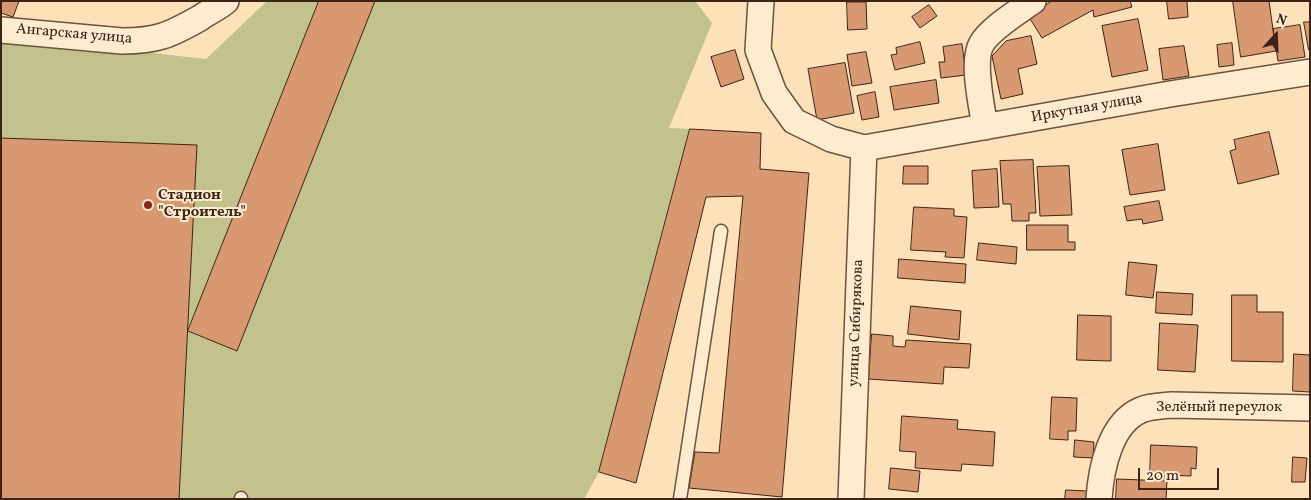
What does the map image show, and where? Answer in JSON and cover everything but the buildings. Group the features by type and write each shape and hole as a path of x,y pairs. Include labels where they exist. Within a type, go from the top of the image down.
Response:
{"street":[{"name":"Ангарская улица","path":"1,30 122,41 146,40 165,36 180,30 226,1"},
{"path":"760,1 758,50 774,93 794,121 831,139 864,148"},
{"path":"985,127 978,74 978,52 989,34 1033,1"},
{"name":"Иркутная улица","path":"864,148 1170,94 1310,72"},
{"name":"улица Сибирякова","path":"851,499 864,148"},
{"name":"Зелёный переулок","path":"1100,499 1101,480 1110,446 1123,423 1142,409 1172,405 1310,408"}],"lane":[{"path":"680,499 721,231"}],"green space":[{"path":"267,1 695,1 712,23 669,128 690,129 599,472 584,499 1,499 1,36 206,59"}],"place":[{"name":"Стадион \"Строитель\"","path":"148,205"}]}
